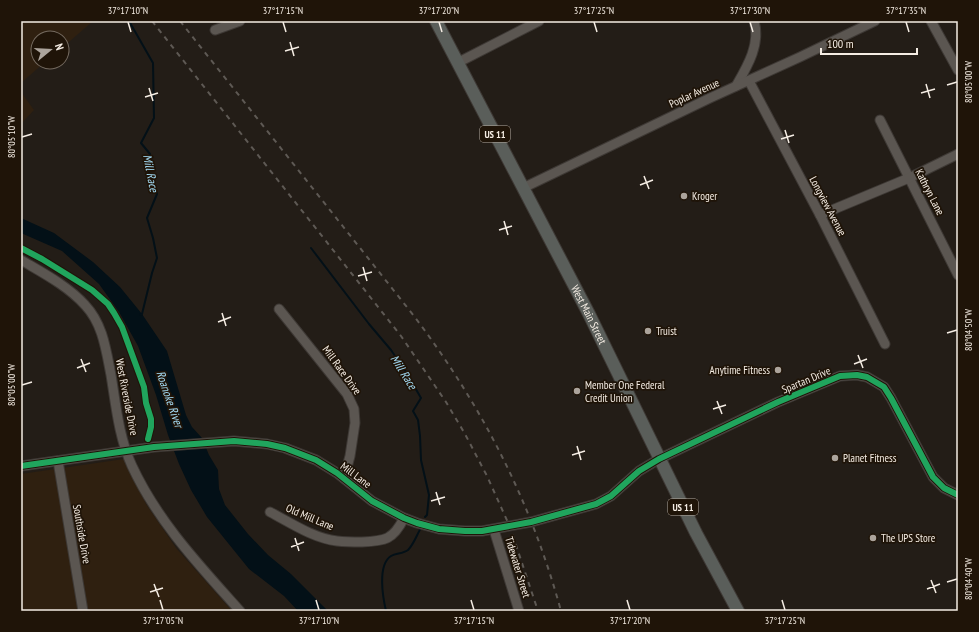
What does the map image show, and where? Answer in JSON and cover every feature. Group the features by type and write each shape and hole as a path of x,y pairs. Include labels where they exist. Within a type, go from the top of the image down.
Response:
{"main road":[{"name":"West Main Street","path":"436,21 588,314 696,533 738,611"}],"street":[{"path":"215,30 240,21"},
{"path":"457,62 539,21"},
{"path":"736,86 745,70 755,45 756,32 754,21"},
{"name":"Poplar Avenue","path":"523,188 875,21"},
{"path":"931,21 958,70"},
{"name":"Longview Avenue","path":"749,80 820,215 885,344"},
{"name":"Kathryn Lane","path":"880,120 958,274"},
{"path":"820,215 909,178 958,154"},
{"name":"West Riverside Drive","path":"21,260 62,285 78,298 86,306 98,324 104,341 120,428 126,451 132,465 147,495 174,535 240,611"},
{"name":"Mill Race Drive","path":"279,308 347,394 352,405 355,415 354,431 344,478"},
{"name":"Spartan Drive","path":"659,459 824,382 840,376 856,375 873,380 884,387 934,477 944,488 958,495"},
{"name":"Mill Lane","path":"21,466 154,447 207,442 253,442 285,448 316,460 344,478 372,501 404,518 420,524 452,531 465,531 494,530 536,521 596,504 611,496 639,471 659,459"},
{"name":"Southside Drive","path":"58,460 83,611"},
{"name":"Old Mill Lane","path":"270,512 306,531 340,542 382,540 396,533 404,518"},
{"name":"Tidewater Street","path":"494,530 519,611"}],"shaded area":[{"path":"21,21 93,21 70,41 70,30 30,30 30,70 36,70 21,83"},
{"path":"21,92 34,110 21,124"},
{"path":"124,459 146,504 176,548 232,611 21,611 21,474"}],"water":[{"name":"Roanoke River","path":"21,218 54,233 93,262 120,287 142,314 167,351 186,415 192,427 202,438 209,455 218,470 219,489 225,505 248,534 268,555 291,574 328,611 298,611 284,596 249,569 207,517 191,490 179,464 138,346 119,312 99,284 62,251 21,233"}],"waterway":[{"name":"Mill Race","path":"129,21 153,63 154,118 141,143 150,154 149,175 157,194 147,218 157,258 142,314 140,315"},
{"name":"Mill Race","path":"311,248 369,324 391,350 421,398 413,411 418,420 421,460 429,495 427,515 425,517"},
{"name":"Mill Race","path":"386,611 382,582 384,567 387,560 391,556 408,550 421,528"}],"railway":[{"path":"152,21 401,336 446,402 487,476 510,527 538,611"},
{"path":"180,21 414,316 439,350 482,420 502,456 535,531 549,570 561,611"}],"cycle path":[{"path":"21,248 42,259 92,290 108,304 114,313 122,327 144,387 146,403 151,419 148,439"},
{"path":"21,466 154,447 234,441 267,444 285,448 316,460 337,473 372,501 404,518 439,529 482,531 531,522 596,504 611,496 639,471 659,459 778,402 840,376 857,375 867,377 884,387 933,477 944,488 958,495"}],"place":[{"name":"Kroger","path":"684,196"},
{"name":"Truist","path":"648,331"},
{"name":"Anytime Fitness","path":"778,370"},
{"name":"Member One Federal Credit Union","path":"577,391"},
{"name":"Planet Fitness","path":"835,458"},
{"name":"The UPS Store","path":"873,538"}]}
